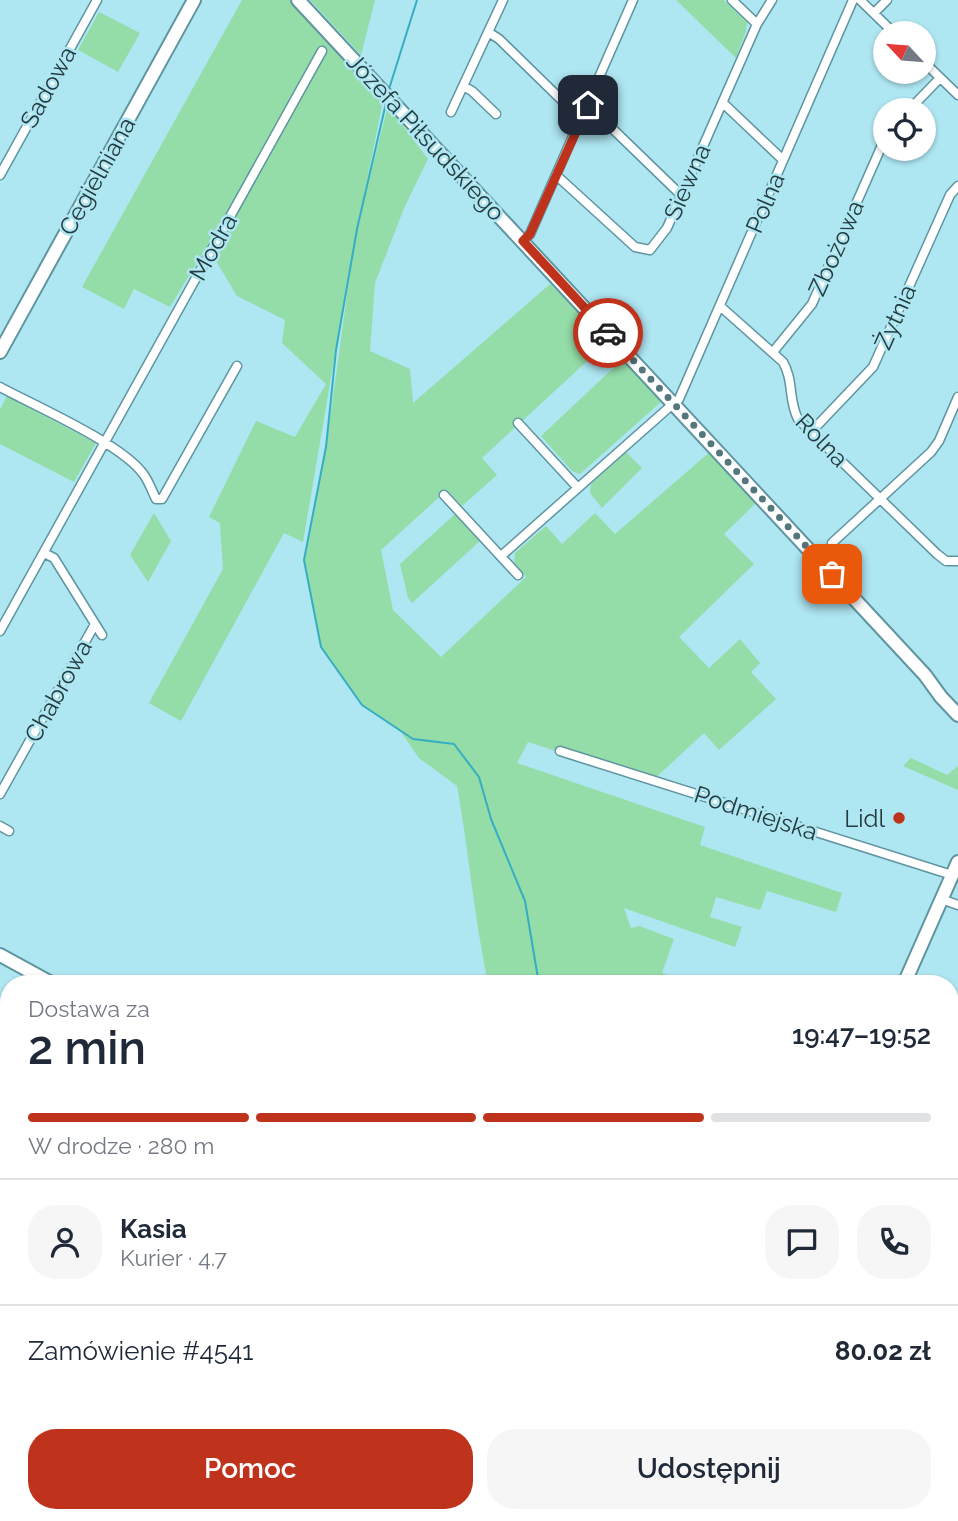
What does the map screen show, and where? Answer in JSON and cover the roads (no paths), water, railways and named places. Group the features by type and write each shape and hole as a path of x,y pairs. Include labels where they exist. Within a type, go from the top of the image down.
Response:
{"main road":[{"name":"Cegielniana","path":"0,352 194,0"},
{"name":"Józefa Piłsudskiego","path":"298,0 674,403 925,675 958,715"},
{"name":"Józefa Piłsudskiego","path":"925,675 958,704"},
{"path":"908,975 958,862"},
{"path":"0,954 37,975"}],"street":[{"name":"Sadowa","path":"0,175 97,0"},
{"path":"451,111 503,0"},
{"path":"523,241 530,234 633,0"},
{"path":"732,0 757,24"},
{"name":"Siewna","path":"556,175 635,247 650,250 667,228 757,24 772,0"},
{"name":"Polna","path":"674,403 679,399 853,0"},
{"path":"860,0 882,21"},
{"path":"874,13 887,0"},
{"path":"488,32 499,39 581,119"},
{"name":"Modra","path":"0,631 322,51"},
{"path":"936,74 958,95"},
{"path":"921,98 940,78"},
{"path":"463,86 496,114"},
{"path":"723,103 783,160"},
{"path":"588,105 681,195"},
{"name":"Zbożowa","path":"773,352 812,304 875,161"},
{"name":"Żytnia","path":"811,432 873,367 950,195 958,187"},
{"name":"Rolna","path":"720,306 783,362 789,374 793,409 798,419 937,554 953,561"},
{"path":"0,387 130,460 144,474 156,499 162,499 237,366"},
{"path":"832,543 931,452 939,441 958,397"},
{"path":"501,556 674,403"},
{"path":"518,423 578,488"},
{"path":"444,495 518,575"},
{"name":"Chabrowa","path":"44,553 54,558 103,635"},
{"name":"Chabrowa","path":"0,794 95,624"},
{"name":"Podmiejska","path":"560,751 952,875"},
{"path":"0,826 9,831"},
{"path":"941,899 958,905"}],"waterway":[{"path":"389,89 417,0"},
{"path":"386,103 357,229 336,350 326,447 304,560 321,647 362,705 413,739 454,744 479,777 491,819 525,901 537,975"}],"place":[{"name":"Lidl","path":"899,818"}]}
